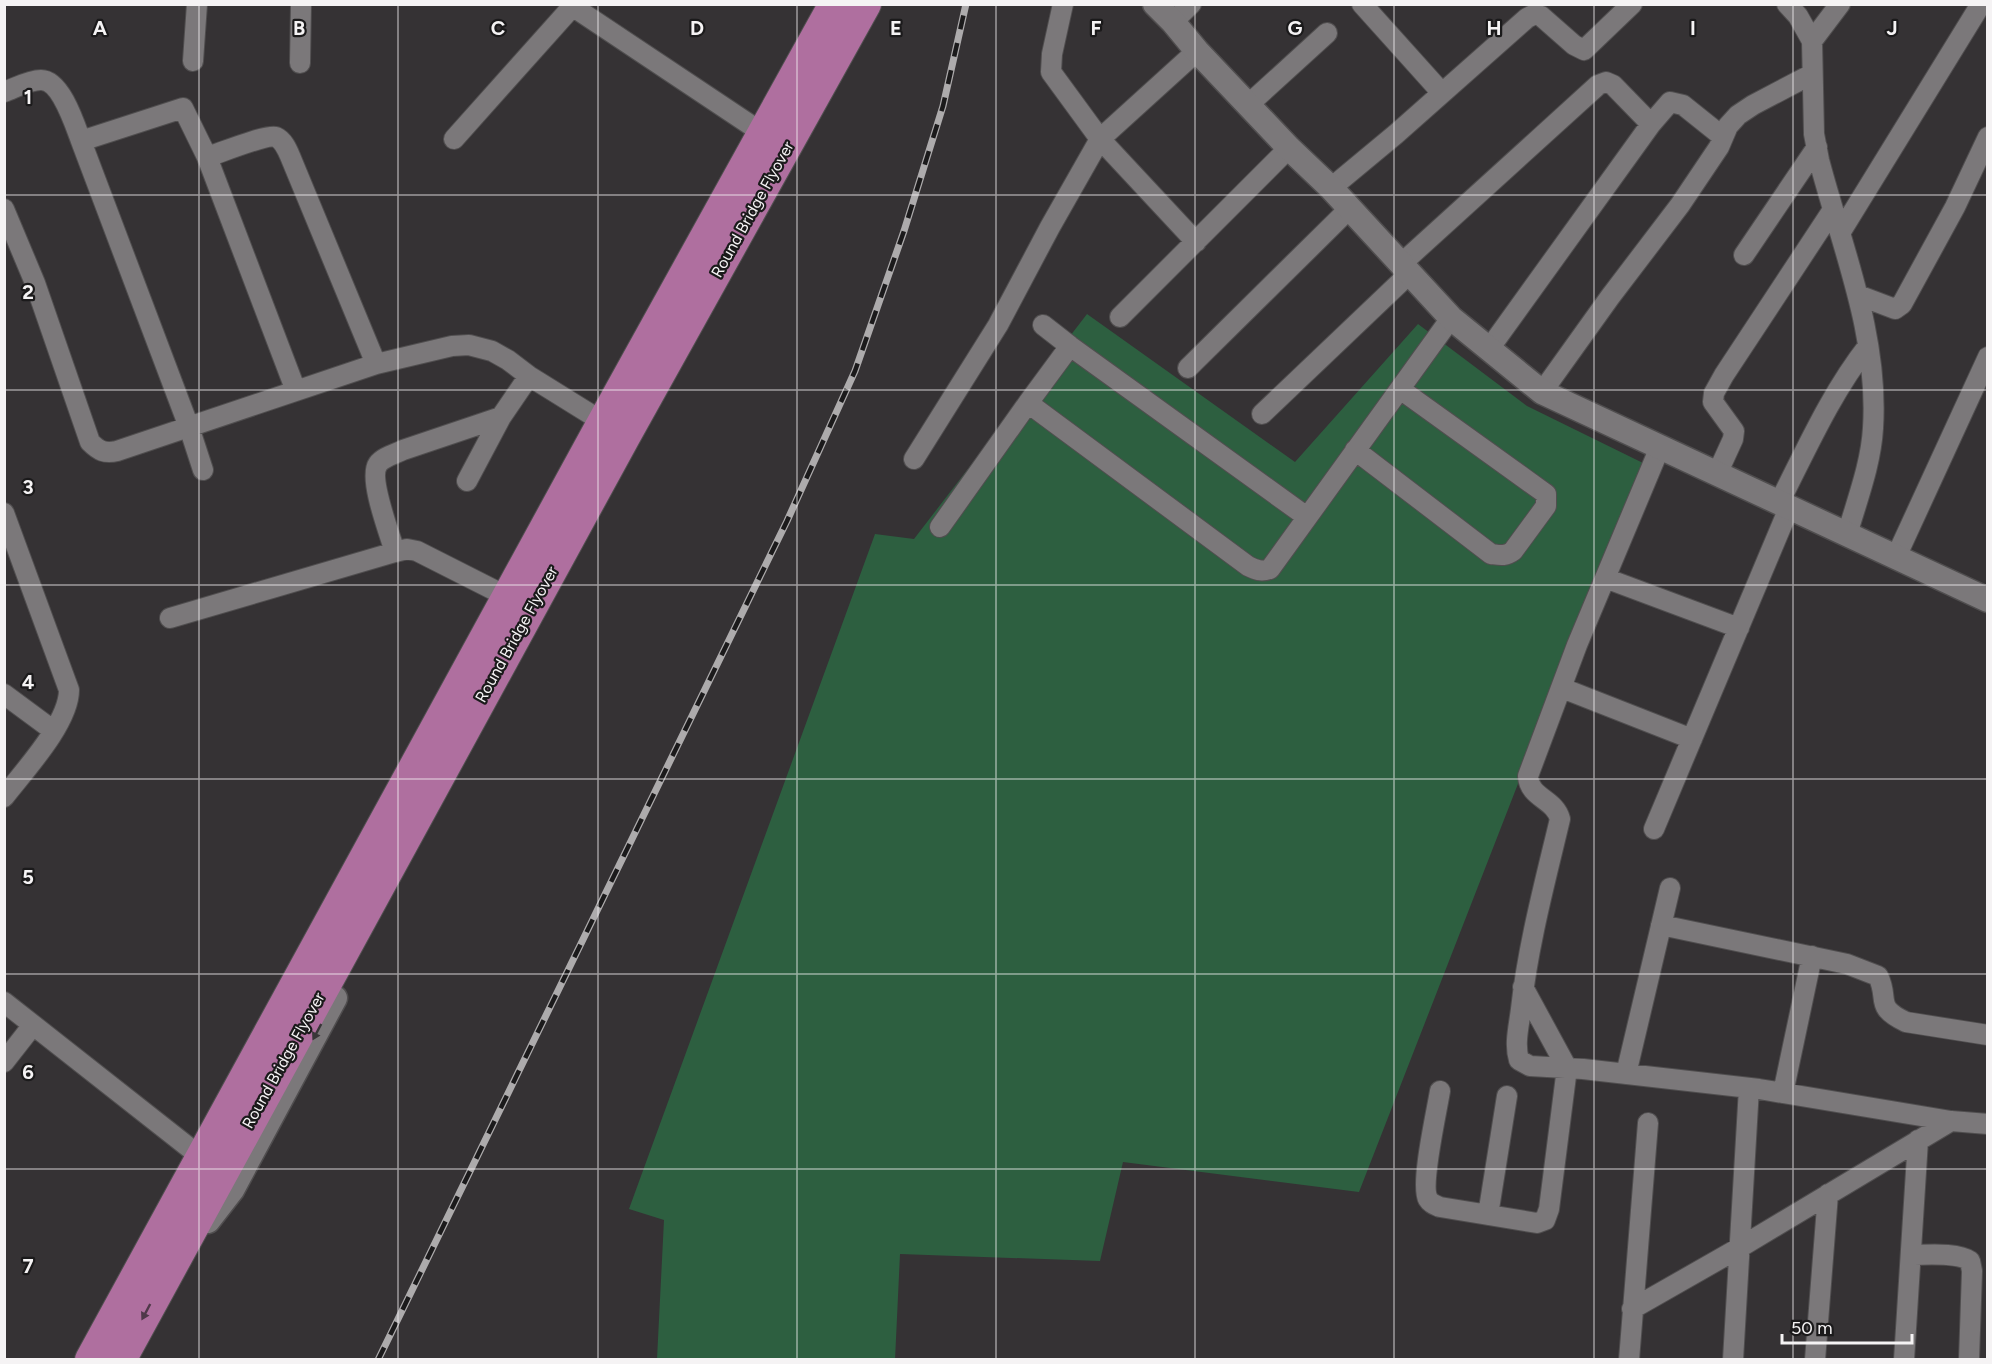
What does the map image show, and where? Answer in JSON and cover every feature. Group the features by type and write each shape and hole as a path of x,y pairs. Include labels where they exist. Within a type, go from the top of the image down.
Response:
{"main road":[{"name":"Round Bridge Flyover","path":"120,1359 171,1265 207,1153 597,433 835,4"},
{"name":"Round Bridge Flyover","path":"207,1153 625,435 865,4"},
{"path":"91,1359 207,1153"}],"street":[{"path":"193,61 197,4"},
{"path":"300,63 301,4"},
{"path":"77,1359 207,1153 498,592 823,4"},
{"path":"171,1265 180,1258 232,1190 701,320 879,4"},
{"path":"1063,4 1052,54 1051,72 1100,139 1196,242"},
{"path":"1155,4 1289,148 1350,208 1451,318 1542,392 1988,600"},
{"path":"1173,22 1191,4"},
{"path":"1362,4 1442,93"},
{"path":"1330,188 1396,134 1516,26 1535,14 1541,15 1574,45 1584,50 1632,4"},
{"path":"1787,4 1812,41 1816,147 1858,295 1868,346 1873,429 1862,487 1847,535"},
{"path":"1812,41 1840,4"},
{"path":"1840,234 1981,4"},
{"path":"454,139 571,6 755,128"},
{"path":"1248,105 1327,33"},
{"path":"914,459 998,325 1100,139 1197,51"},
{"path":"1542,392 1680,205 1719,147 1728,126 1738,115 1812,74"},
{"path":"4,92 40,80 49,82 63,98 189,427 203,470"},
{"path":"1262,414 1405,269 1598,85 1606,82 1612,85 1651,124"},
{"path":"1490,349 1651,124 1670,102 1683,105 1723,137"},
{"path":"81,141 183,108 207,157 296,392"},
{"path":"207,157 264,138 275,137 282,141 376,364"},
{"path":"1858,295 1895,309 1902,304 1956,207 1988,137"},
{"path":"1744,255 1816,147"},
{"path":"1120,317 1289,148"},
{"path":"1188,368 1350,208"},
{"path":"4,209 35,283 90,442 97,449 106,453 376,364 452,346 469,345 492,351 596,417"},
{"path":"1717,474 1733,439 1734,431 1713,405 1714,393 1833,212"},
{"path":"1028,404 1257,571 1263,572 1270,569 1451,318"},
{"path":"1043,325 1307,517"},
{"path":"940,527 1070,346"},
{"path":"1654,829 1738,628 1784,506 1834,396 1852,366 1868,346"},
{"path":"1896,558 1988,357"},
{"path":"467,481 501,417 529,375"},
{"path":"1355,450 1491,554 1502,556 1513,551 1546,506 1546,494 1400,389"},
{"path":"395,552 377,489 375,473 378,465 387,457 403,450 501,417"},
{"path":"1660,447 1577,645 1528,776 1528,783 1534,791 1555,807 1560,819 1523,987 1517,1044 1519,1060 1530,1066 1749,1088 1951,1121 1988,1124"},
{"path":"4,513 69,690 67,706 54,731 4,797"},
{"path":"171,618 407,549 417,551 498,592"},
{"path":"1605,578 1738,628"},
{"path":"1562,688 1692,739"},
{"path":"4,694 54,731"},
{"path":"1626,1074 1670,888"},
{"path":"1661,925 1847,964 1878,976 1883,1004 1888,1011 1906,1022 1988,1035"},
{"path":"1784,1093 1812,956"},
{"path":"1440,1091 1428,1160 1426,1191 1431,1203 1440,1207 1537,1223 1547,1218 1567,1068 1523,987"},
{"path":"4,1002 207,1153"},
{"path":"4,1062 33,1025"},
{"path":"1733,1359 1749,1088"},
{"path":"1488,1215 1507,1095"},
{"path":"1632,1309 1951,1121"},
{"path":"1629,1359 1648,1123"},
{"path":"1904,1359 1918,1140"},
{"path":"1815,1359 1828,1194"},
{"path":"1911,1255 1957,1256 1970,1261 1972,1271 1969,1359"}],"green space":[{"path":"1087,314 1295,462 1418,324 1527,406 1643,463 1359,1192 1123,1162 1100,1261 900,1254 895,1360 657,1359 664,1220 629,1209 875,534 914,539"}],"railway":[{"path":"378,1360 787,521 855,371 904,231 943,106 966,4"}]}
